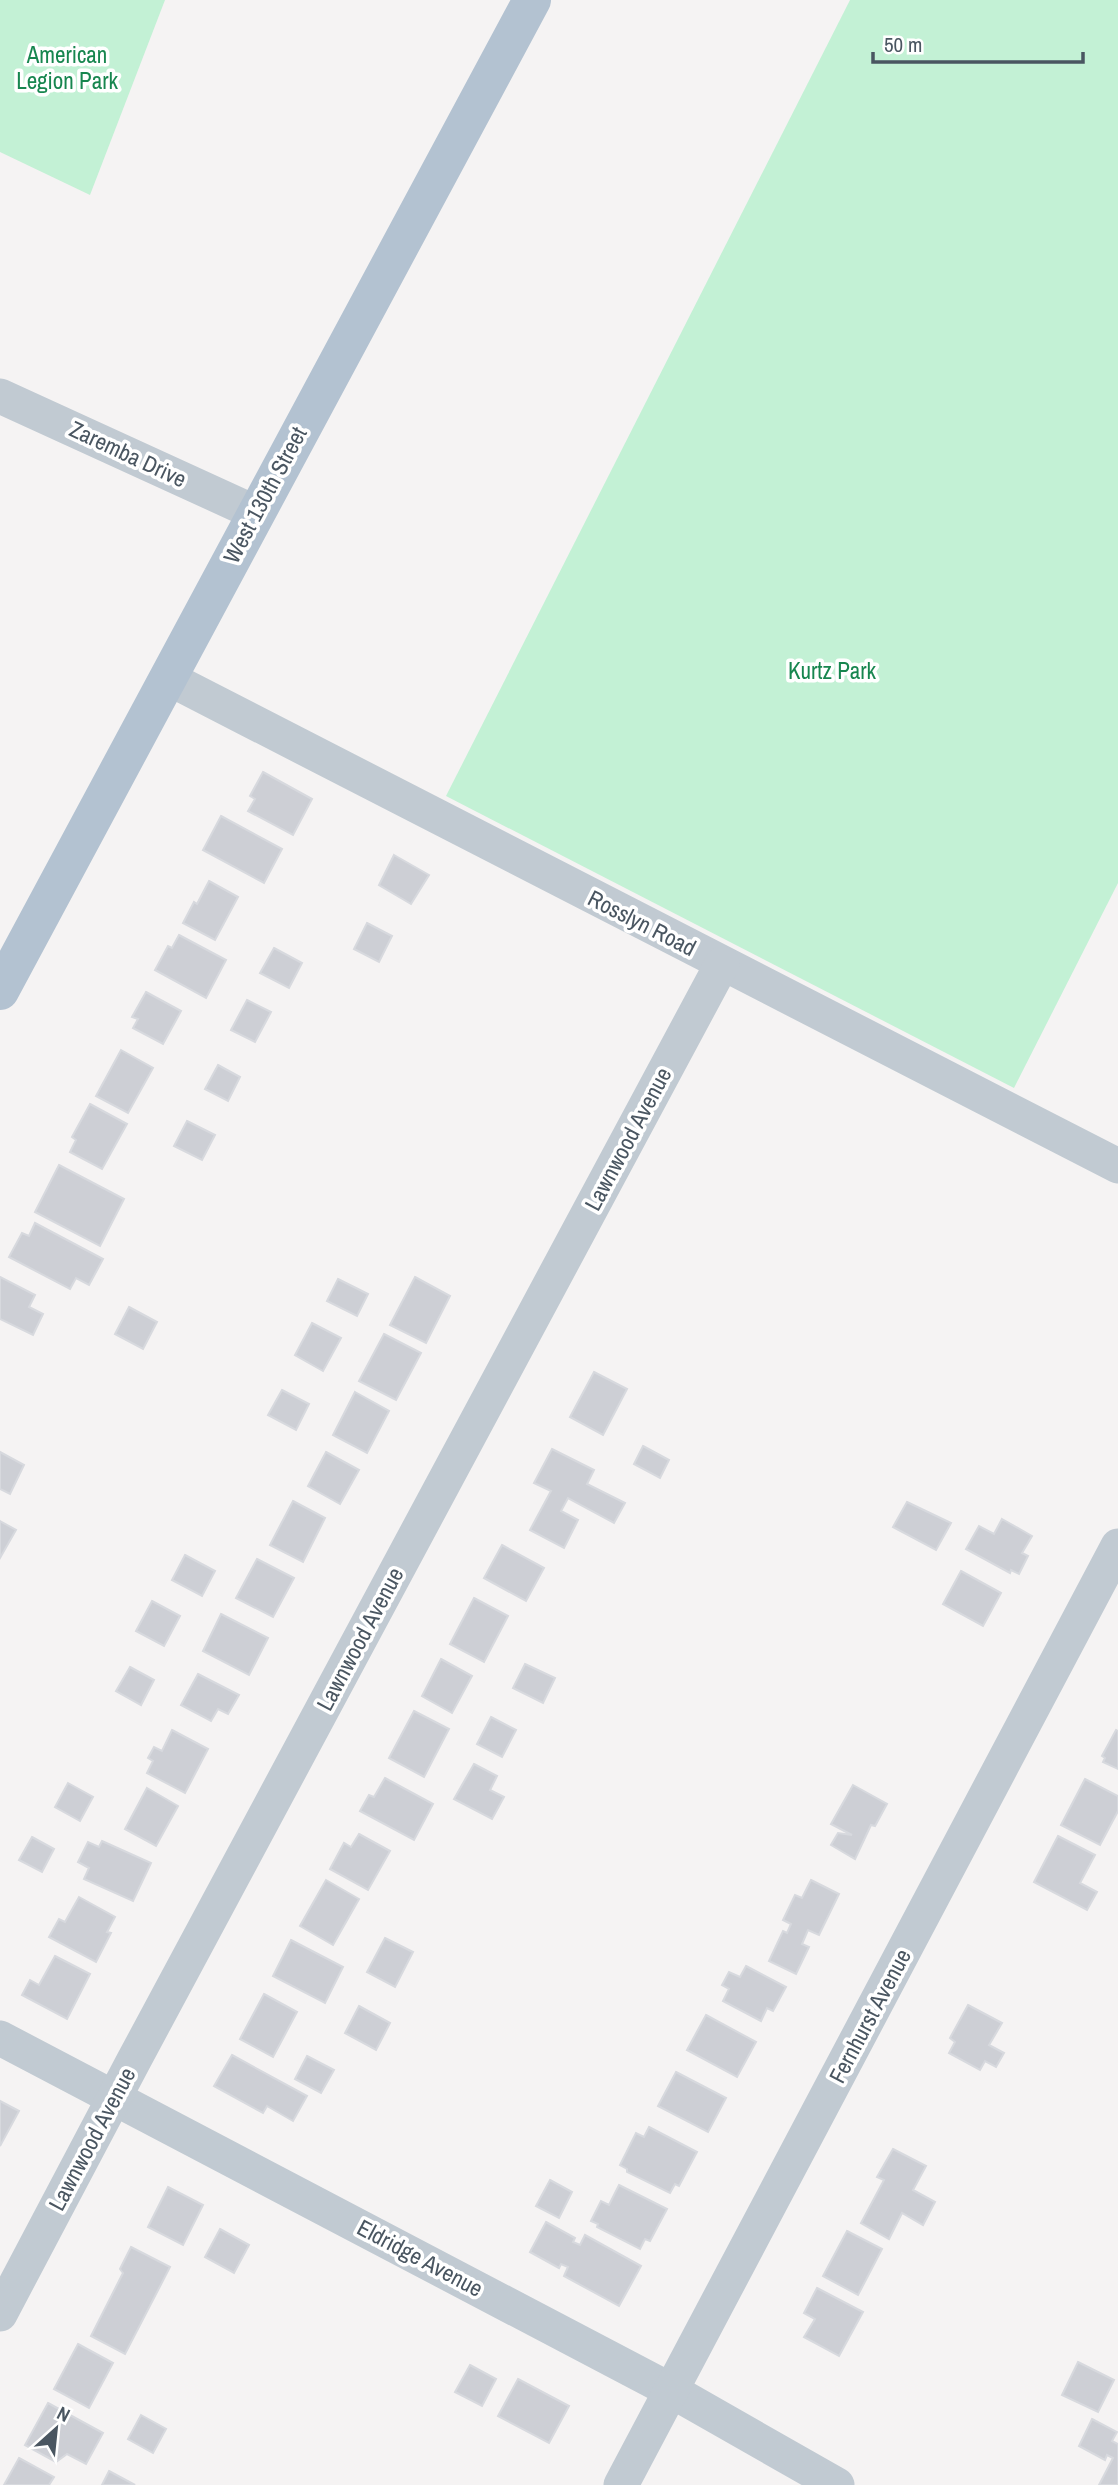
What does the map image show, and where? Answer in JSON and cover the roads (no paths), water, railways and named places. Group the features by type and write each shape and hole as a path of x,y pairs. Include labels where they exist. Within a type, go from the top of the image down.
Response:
{"main road":[{"name":"West 130th Street","path":"0,991 532,0"}],"street":[{"name":"Zaremba Drive","path":"0,396 256,513"},
{"name":"Rosslyn Road","path":"168,678 1118,1166"},
{"name":"Lawnwood Avenue","path":"0,2314 722,964"},
{"name":"Fernhurst Avenue","path":"621,2485 1118,1546"},
{"name":"Eldridge Avenue","path":"0,2038 672,2391 837,2485"}],"park label":[{"name":"American Legion Park","path":"67,68"},
{"name":"Kurtz Park","path":"832,671"}]}
